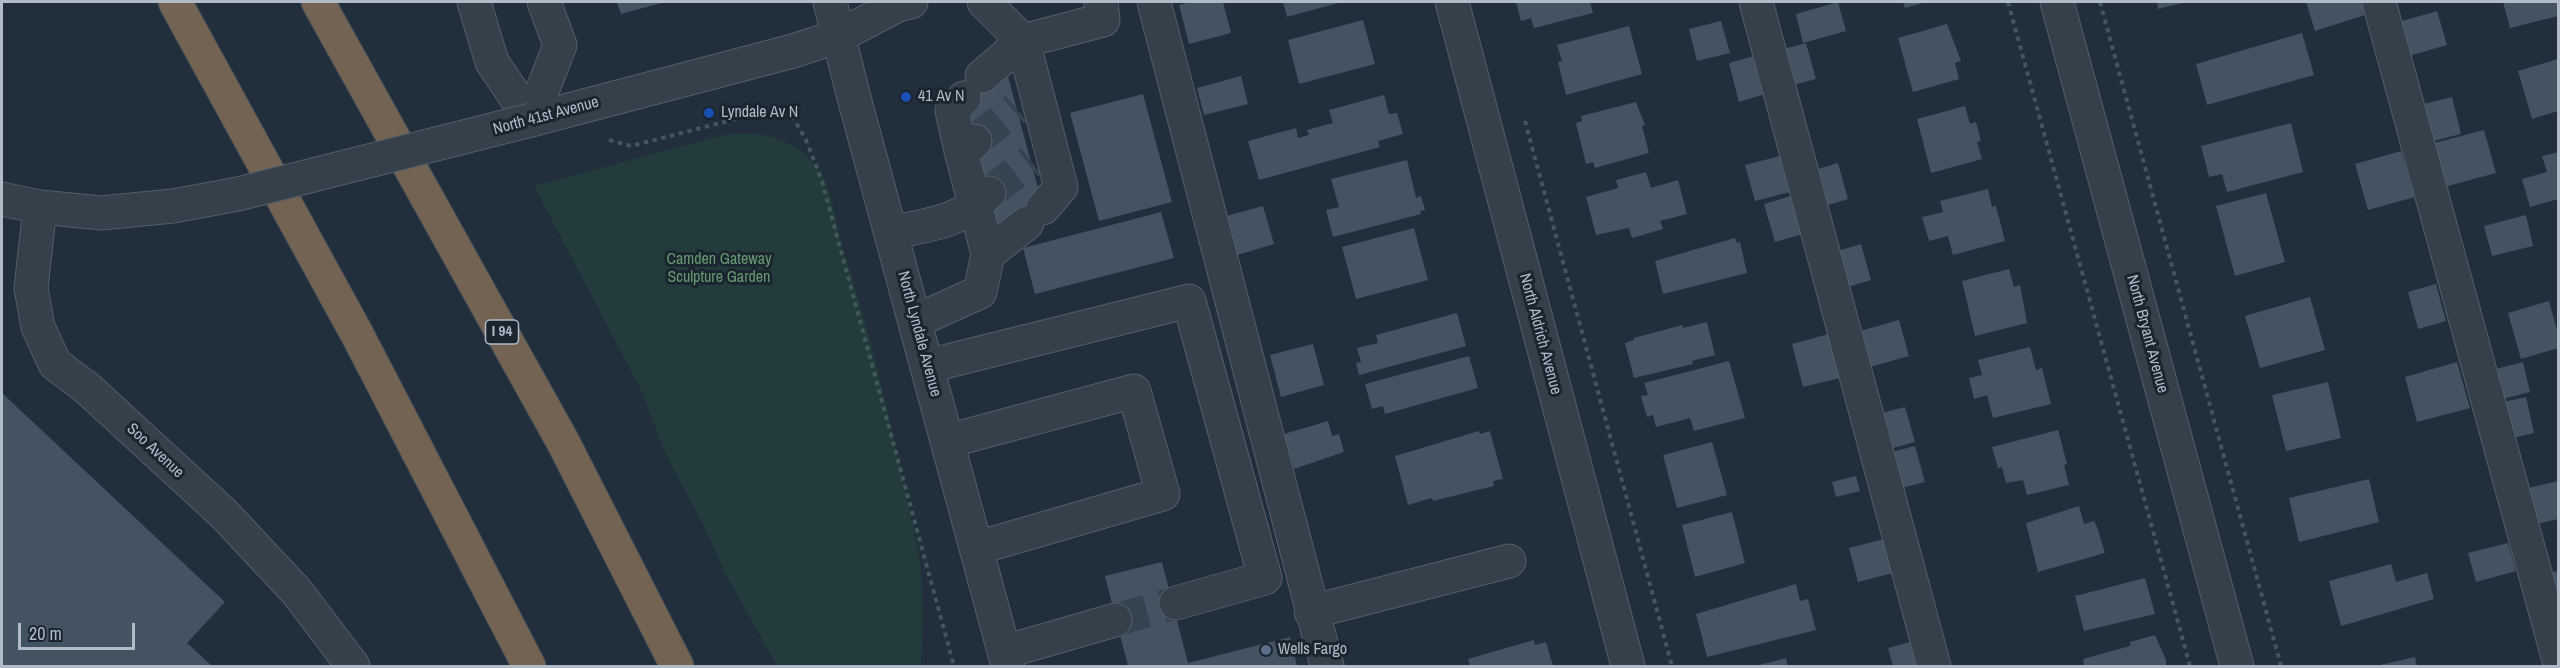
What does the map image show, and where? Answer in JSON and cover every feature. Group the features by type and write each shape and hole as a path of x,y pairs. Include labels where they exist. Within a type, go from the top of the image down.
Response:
{"highway":[{"path":"175,2 358,336 529,666"},
{"name":"I 94","path":"318,2 563,442 677,666"}],"street":[{"path":"474,2 492,62 531,120"},
{"path":"531,120 560,45 544,2"},
{"name":"North Lyndale Avenue","path":"830,2 1006,659"},
{"name":"North 41st Avenue","path":"2,199 40,207 101,213 173,206 238,194 793,51 839,36 898,5 911,2"},
{"path":"984,2 1023,41 1026,98 1040,151 1061,187 1035,215 988,254"},
{"path":"916,321 980,292 988,254 982,200 969,148 952,111 973,87 1023,41 1103,20 1101,2"},
{"path":"1154,2 1311,612 1327,666"},
{"name":"North Aldrich Avenue","path":"1452,2 1628,666"},
{"path":"1756,2 1934,666"},
{"name":"North Bryant Avenue","path":"2057,2 2238,666"},
{"path":"2379,2 2559,657"},
{"path":"891,233 956,219 982,200"},
{"name":"Soo Avenue","path":"40,207 31,288 38,327 55,364 87,388 224,514 297,592 353,666"},
{"path":"928,366 1189,301 1265,578 1176,603"},
{"path":"948,441 1134,391 1163,494 977,548"},
{"path":"1311,612 1509,561"},
{"path":"1006,659 1115,620"}],"path":[{"path":"2008,2 2190,666"},
{"path":"2100,2 2281,666"},
{"path":"631,146 759,112 791,114 806,140 822,181 954,666"},
{"path":"1524,116 1672,666"}],"green space":[{"name":"Camden Gateway Sculpture Garden","path":"742,133 776,138 796,148 813,163 829,190 840,239 876,362 916,540 922,587 921,666 777,666 724,571 706,530 664,451 642,392 534,186 723,135"}],"building":[{"path":"617,2 665,2 621,14"},
{"path":"1191,2 1223,2 1231,33 1189,44 1179,5"},
{"path":"1283,2 1342,2 1287,17"},
{"path":"1516,2 1590,2 1593,13 1534,28 1531,18 1521,21"},
{"path":"1838,2 1846,31 1803,43 1796,14"},
{"path":"1903,2 1926,2 1905,8"},
{"path":"2157,2 2186,2 2158,9"},
{"path":"2306,2 2361,2 2365,15 2315,31"},
{"path":"2503,2 2558,2 2558,16 2510,28"},
{"path":"2437,11 2447,45 2402,58 2392,24"},
{"path":"1363,20 1375,64 1299,84 1288,40"},
{"path":"1721,21 1730,53 1697,61 1689,29"},
{"path":"1947,24 1961,61 1955,63 1959,79 1913,92 1898,38"},
{"path":"1629,26 1642,74 1566,95 1558,62 1562,61 1557,45"},
{"path":"2302,33 2314,75 2207,105 2196,64"},
{"path":"1806,43 1816,79 1793,85 1783,49"},
{"path":"1757,55 1768,93 1739,102 1729,63"},
{"path":"2558,59 2558,111 2532,119 2518,71"},
{"path":"1006,69 1046,218 999,230 959,82"},
{"path":"1241,76 1248,104 1204,115 1197,88"},
{"path":"1143,94 1172,202 1099,221 1070,113"},
{"path":"1384,95 1389,114 1397,113 1403,134 1378,141 1380,147 1259,180 1248,141 1296,128 1298,138 1309,135 1307,130 1333,123 1329,110"},
{"path":"2452,97 2461,134 2425,143 2416,106"},
{"path":"1636,102 1645,125 1642,126 1649,153 1595,168 1593,162 1586,164 1576,123 1582,121 1581,116"},
{"path":"1965,106 1970,124 1976,122 1981,141 1977,142 1982,159 1931,173 1917,119"},
{"path":"2291,123 2303,172 2227,192 2222,174 2209,177 2201,146"},
{"path":"2484,130 2496,173 2444,187 2431,144"},
{"path":"2401,151 2415,197 2368,210 2355,164"},
{"path":"2558,152 2558,199 2530,207 2522,179 2547,172 2542,156"},
{"path":"1784,155 1794,191 1755,201 1745,165"},
{"path":"1407,160 1416,198 1421,196 1425,210 1420,211 1421,214 1333,237 1326,210 1339,207 1331,179"},
{"path":"1838,163 1848,199 1825,206 1815,170"},
{"path":"1646,172 1651,188 1678,180 1687,214 1660,221 1663,229 1632,238 1629,228 1596,235 1586,197 1618,188 1616,180"},
{"path":"1988,189 1992,207 1996,206 2005,241 1953,255 1948,236 1929,241 1922,217 1943,212 1940,201"},
{"path":"2266,193 2285,262 2235,276 2216,206"},
{"path":"1794,195 1806,233 1775,242 1764,204"},
{"path":"1263,206 1274,244 1234,256 1223,217"},
{"path":"1161,212 1174,258 1035,294 1023,248"},
{"path":"2526,215 2533,246 2492,256 2484,226"},
{"path":"1414,228 1428,280 1356,299 1342,247"},
{"path":"1735,238 1737,243 1740,242 1747,273 1663,294 1655,261"},
{"path":"1861,244 1871,280 1848,287 1838,251"},
{"path":"2009,269 2014,287 2020,285 2027,323 1975,336 1962,281"},
{"path":"2436,284 2446,321 2418,329 2408,292"},
{"path":"2310,297 2325,350 2260,368 2245,316"},
{"path":"2549,301 2558,334 2558,348 2521,359 2508,313"},
{"path":"1457,313 1466,346 1359,375 1356,363 1361,362 1357,348 1378,343 1376,335"},
{"path":"1899,320 1909,356 1870,367 1860,331"},
{"path":"1707,322 1715,355 1692,361 1693,364 1634,378 1625,343 1634,338 1682,325 1683,328"},
{"path":"1832,333 1844,377 1803,387 1792,344"},
{"path":"1313,344 1324,385 1281,397 1270,355"},
{"path":"2030,347 2036,370 2042,368 2051,404 1993,418 1987,395 1974,399 1969,378 1982,375 1978,360"},
{"path":"1469,356 1478,388 1385,414 1383,406 1372,409 1365,384"},
{"path":"1729,361 1745,418 1694,431 1690,418 1656,427 1653,415 1647,417 1641,396 1648,395 1644,383"},
{"path":"2457,362 2470,408 2417,422 2405,377"},
{"path":"2523,362 2530,392 2495,401 2488,371"},
{"path":"2328,382 2341,438 2286,451 2272,395"},
{"path":"2,393 225,602 187,643 212,666 2,666"},
{"path":"2526,397 2534,433 2508,439 2499,403"},
{"path":"1905,407 1915,442 1893,448 1882,413"},
{"path":"1328,421 1332,436 1339,434 1344,452 1294,469 1284,434"},
{"path":"2058,430 2067,464 2064,465 2069,485 2027,495 2023,480 2006,483 2002,467 1998,468 1992,447"},
{"path":"1479,431 1480,434 1490,431 1503,479 1493,481 1494,486 1408,505 1395,456"},
{"path":"1712,442 1727,495 1677,508 1663,455"},
{"path":"1915,446 1925,482 1902,488 1892,452"},
{"path":"1856,476 1860,491 1836,497 1832,482"},
{"path":"2369,479 2379,522 2299,542 2289,498"},
{"path":"2558,481 2558,519 2529,526 2520,490"},
{"path":"2079,506 2084,524 2094,521 2105,553 2038,572 2026,523"},
{"path":"1732,512 1745,563 1695,577 1682,525"},
{"path":"1888,538 1897,572 1858,582 1849,548"},
{"path":"2508,543 2516,571 2476,582 2468,553"},
{"path":"1162,562 1188,663 1290,637 1297,666 1128,666 1105,576"},
{"path":"2391,564 2396,582 2427,573 2434,599 2341,626 2329,581"},
{"path":"2558,571 2558,615 2544,575"},
{"path":"2145,578 2155,614 2084,631 2075,596"},
{"path":"1796,584 1800,601 1808,599 1816,630 1707,657 1696,614"},
{"path":"2155,635 2166,660 2166,666 2084,666 2083,659 2130,646 2130,642"},
{"path":"1534,640 1535,645 1546,642 1553,666 1470,666 1468,659"},
{"path":"1910,642 1917,666 1893,666 1888,648"},
{"path":"2415,657 2417,666 2376,666"},
{"path":"1786,658 1788,666 1755,666"}],"tunnel":[{"path":"975,141 1016,108"},
{"path":"989,193 1031,161"},
{"path":"1115,620 1176,603"}],"place":[{"name":"41 Av N","path":"906,97"},
{"name":"Lyndale Av N","path":"709,113"},
{"name":"Wells Fargo","path":"1266,650"}]}
